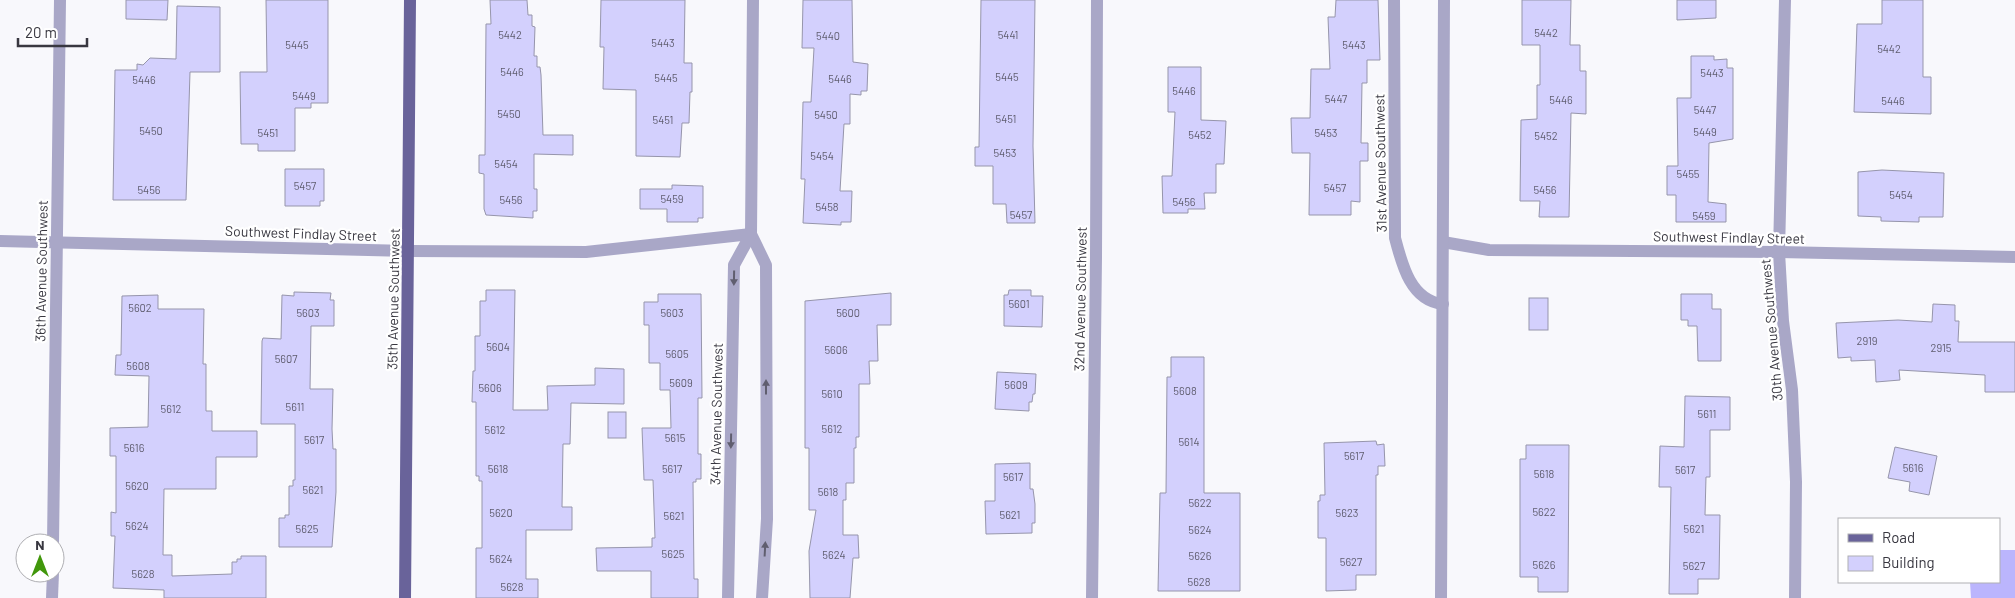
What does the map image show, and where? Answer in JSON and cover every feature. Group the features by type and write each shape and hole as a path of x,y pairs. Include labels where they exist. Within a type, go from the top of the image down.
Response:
{"main road":[{"name":"35th Avenue Southwest","path":"405,598 410,0"}],"street":[{"name":"36th Avenue Southwest","path":"53,533 60,0"},
{"name":"34th Avenue Southwest","path":"753,0 751,234 766,265 767,519 762,598"},
{"name":"32nd Avenue Southwest","path":"1092,598 1097,0"},
{"name":"31st Avenue Southwest","path":"1394,0 1395,238 1402,265 1416,291 1430,303 1443,304"},
{"path":"1442,598 1444,0"},
{"name":"30th Avenue Southwest","path":"1785,0 1779,252 1782,321 1792,390 1796,482 1795,598"},
{"name":"Southwest Findlay Street","path":"0,241 409,251 586,252 751,234"},
{"name":"34th Avenue Southwest","path":"728,598 734,265 751,234"},
{"name":"Southwest Findlay Street","path":"1443,242 1489,250 1779,252 2015,257"},
{"path":"52,598 53,583"}],"shaded area":[{"path":"2000,550 2015,550 2015,598 1971,598 1970,583 2000,583"}],"building":[{"path":"126,0 168,0 167,20 126,19"},
{"path":"266,0 328,0 328,103 311,103 311,108 295,108 295,151 258,151 258,144 241,144 240,72 267,72"},
{"path":"490,0 527,0 528,15 532,15 532,26 535,27 534,56 537,56 537,67 540,67 541,75 543,135 573,135 573,155 534,154 534,189 537,189 537,211 533,211 533,218 486,215 484,209 484,174 479,173 479,155 485,155 486,24 491,24"},
{"path":"601,0 685,0 684,63 692,63 692,92 690,92 689,123 682,123 680,157 636,156 636,90 603,89 604,47 600,47"},
{"path":"803,0 852,0 853,62 868,64 867,91 861,91 861,95 850,94 850,124 844,124 840,191 852,191 851,222 841,222 841,225 803,223 805,179 801,179 803,102 811,102 814,48 802,48"},
{"path":"981,0 1035,0 1033,146 1035,223 1007,223 1006,204 993,204 993,166 975,166 975,147 979,147"},
{"path":"1336,0 1378,0 1380,60 1367,60 1367,83 1362,83 1361,143 1368,143 1368,161 1360,161 1360,202 1351,201 1351,215 1309,215 1310,153 1292,153 1291,118 1310,118 1311,69 1330,69 1328,17 1335,17"},
{"path":"1522,0 1571,0 1570,45 1580,45 1580,71 1586,71 1586,114 1571,113 1569,217 1539,217 1540,201 1520,201 1521,120 1537,119 1537,85 1540,85 1540,45 1522,45"},
{"path":"1677,0 1716,0 1716,18 1677,20"},
{"path":"1882,0 1923,0 1923,77 1931,77 1931,114 1854,112 1857,24 1882,24"},
{"path":"177,6 220,7 220,72 190,72 186,200 113,200 115,70 137,70 137,64 143,65 150,58 176,59"},
{"path":"1691,56 1714,56 1714,60 1727,59 1727,68 1733,68 1733,139 1709,143 1708,202 1726,204 1726,222 1676,222 1676,195 1667,195 1667,166 1678,166 1677,98 1691,98"},
{"path":"1168,67 1201,67 1201,120 1226,121 1224,164 1216,164 1216,193 1204,193 1205,209 1188,209 1188,213 1163,213 1162,176 1172,176 1175,112 1168,112"},
{"path":"285,169 324,169 324,201 320,201 320,206 285,206"},
{"path":"1882,170 1944,173 1943,217 1919,217 1919,222 1881,221 1881,217 1858,216 1858,172"},
{"path":"672,185 703,186 703,218 698,218 698,222 667,222 667,209 640,209 640,189 672,189"},
{"path":"486,290 515,290 513,410 548,410 547,386 595,385 595,368 624,369 624,404 571,403 570,444 563,444 562,507 572,507 572,530 526,530 526,579 538,579 538,598 476,598 476,548 482,548 482,481 479,481 479,476 476,476 476,402 472,402 473,371 475,371 475,336 480,336 480,301 486,301"},
{"path":"1009,290 1031,290 1031,296 1043,296 1042,327 1004,326 1004,295 1008,295"},
{"path":"294,292 331,293 330,300 334,300 334,326 311,326 310,389 333,389 332,429 333,449 336,449 336,492 332,547 279,547 279,518 285,518 285,515 289,515 289,486 293,486 293,480 295,480 295,424 261,424 262,341 263,338 281,339 282,295 294,296"},
{"path":"891,293 891,325 877,325 878,361 869,361 870,384 859,384 859,437 856,437 856,448 854,448 854,483 846,483 846,500 843,500 843,535 858,535 859,558 853,558 850,598 810,598 809,551 816,510 809,510 809,448 805,448 805,301"},
{"path":"658,294 701,294 702,398 698,398 698,454 701,454 701,479 696,479 696,482 693,482 694,579 698,579 698,598 651,598 651,571 597,571 596,548 652,547 652,538 655,538 653,480 644,480 642,428 671,428 670,390 660,390 660,363 649,363 649,325 644,325 644,302 658,302"},
{"path":"1681,294 1712,294 1712,309 1721,309 1721,361 1698,361 1697,326 1688,326 1688,320 1681,320"},
{"path":"158,295 158,309 204,309 203,364 206,364 206,411 212,411 212,431 257,431 257,457 216,457 216,489 164,489 163,555 172,555 172,576 232,574 232,562 237,562 237,559 241,559 241,556 266,556 266,598 164,598 164,590 113,588 115,536 111,536 111,512 116,513 116,456 110,456 110,428 148,427 149,376 115,375 116,355 121,355 122,296"},
{"path":"1529,298 1548,298 1548,330 1529,330"},
{"path":"1933,304 1955,305 1955,321 1959,321 1958,342 2015,342 2015,392 1985,392 1985,375 1899,370 1900,380 1876,382 1875,360 1851,361 1851,357 1838,358 1836,323 1898,320 1932,322"},
{"path":"1171,357 1204,357 1204,493 1240,493 1240,591 1158,591 1160,493 1166,493 1167,377 1171,377"},
{"path":"997,372 1036,374 1035,394 1033,394 1032,402 1029,402 1029,411 995,409"},
{"path":"1685,396 1730,397 1730,430 1710,430 1710,477 1706,477 1705,515 1720,515 1719,579 1698,579 1698,594 1669,594 1671,487 1659,487 1660,446 1684,447"},
{"path":"608,412 626,412 626,438 608,438"},
{"path":"1376,441 1377,445 1384,444 1385,466 1378,466 1378,475 1376,475 1376,575 1356,575 1356,590 1326,591 1326,538 1318,538 1318,501 1320,501 1320,495 1325,495 1324,443"},
{"path":"1526,445 1569,445 1568,592 1538,592 1538,577 1520,577 1520,459 1526,459"},
{"path":"1895,447 1937,456 1929,495 1909,491 1910,482 1888,478"},
{"path":"1030,463 1030,489 1033,489 1035,504 1035,523 1032,523 1032,533 986,534 985,501 995,501 995,464"}]}
